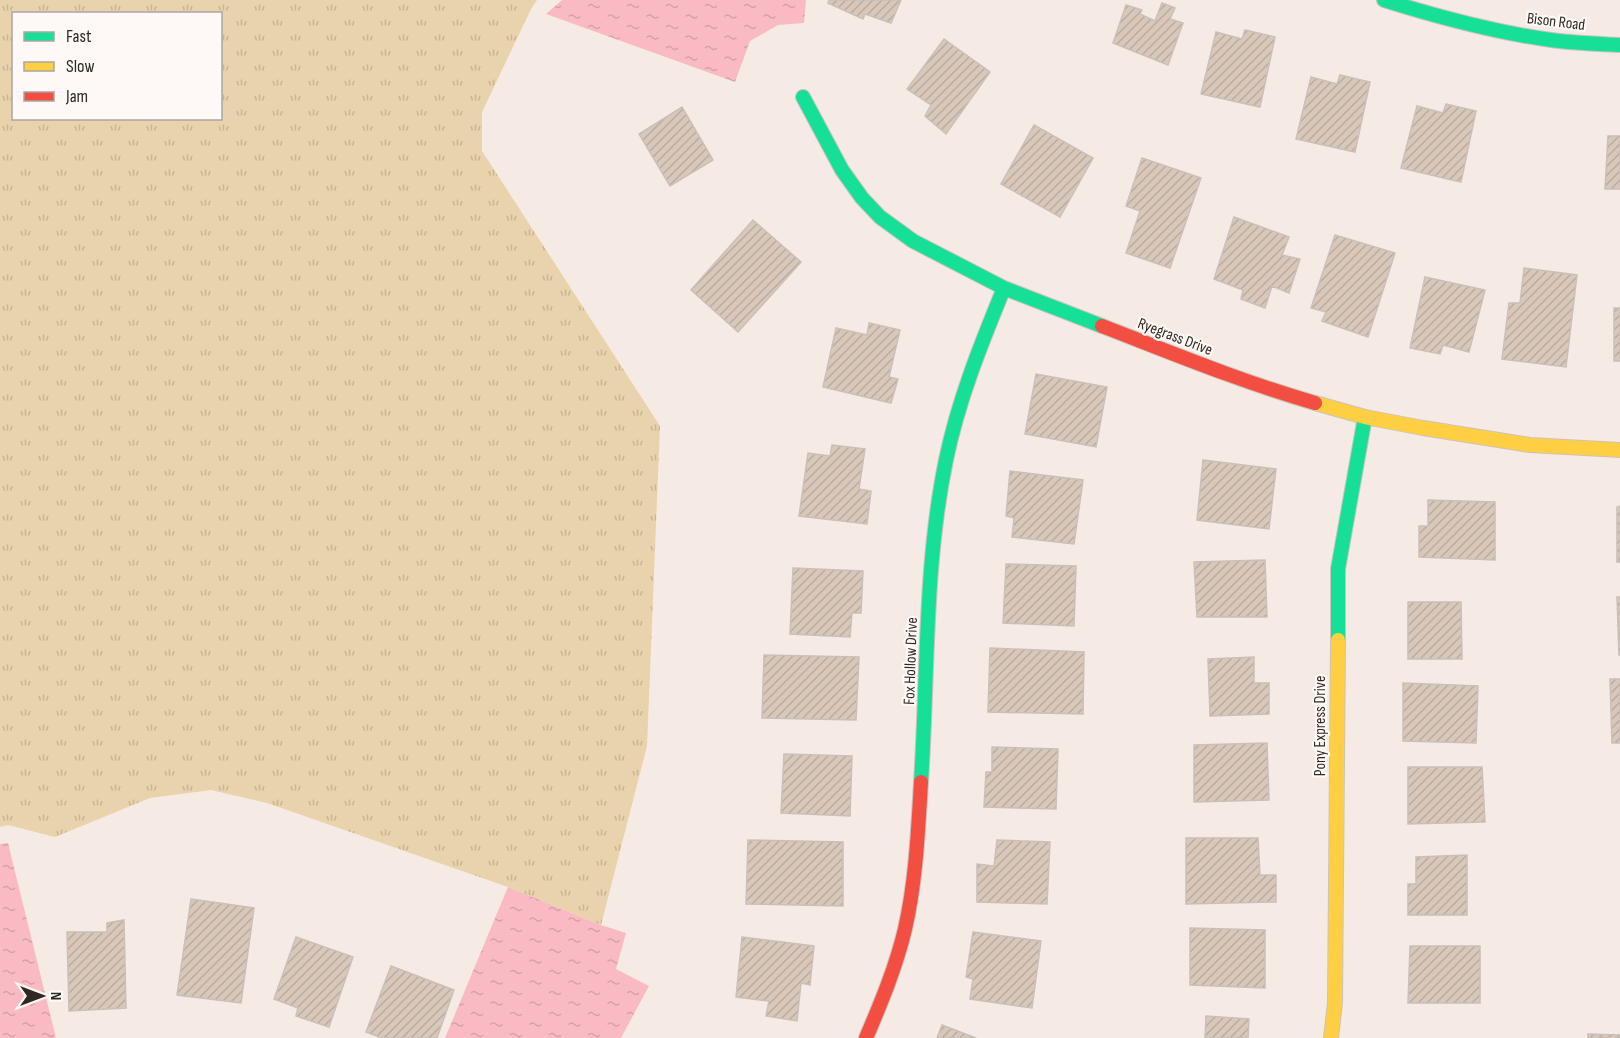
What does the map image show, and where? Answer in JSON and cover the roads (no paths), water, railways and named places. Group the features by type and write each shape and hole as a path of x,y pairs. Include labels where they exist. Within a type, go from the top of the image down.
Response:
{"street":[{"name":"Bison Road","path":"1384,0 1461,23 1529,37 1620,45"},
{"name":"Ryegrass Drive","path":"803,97 842,170 862,198 880,217 913,241 1004,288 1244,380 1365,417 1530,445 1620,450"},
{"name":"Fox Hollow Drive","path":"866,1038 883,999 901,944 912,888 924,752 932,558 941,483 956,416 1004,288"},
{"name":"Pony Express Drive","path":"1331,1038 1335,1003 1338,569 1365,417"}],"water":[{"path":"562,0 806,0 804,23 778,25 750,41 735,82 546,14"},
{"path":"8,843 56,1038 0,1038 0,844"},
{"path":"508,887 626,933 616,969 649,986 621,1038 445,1038"}]}
